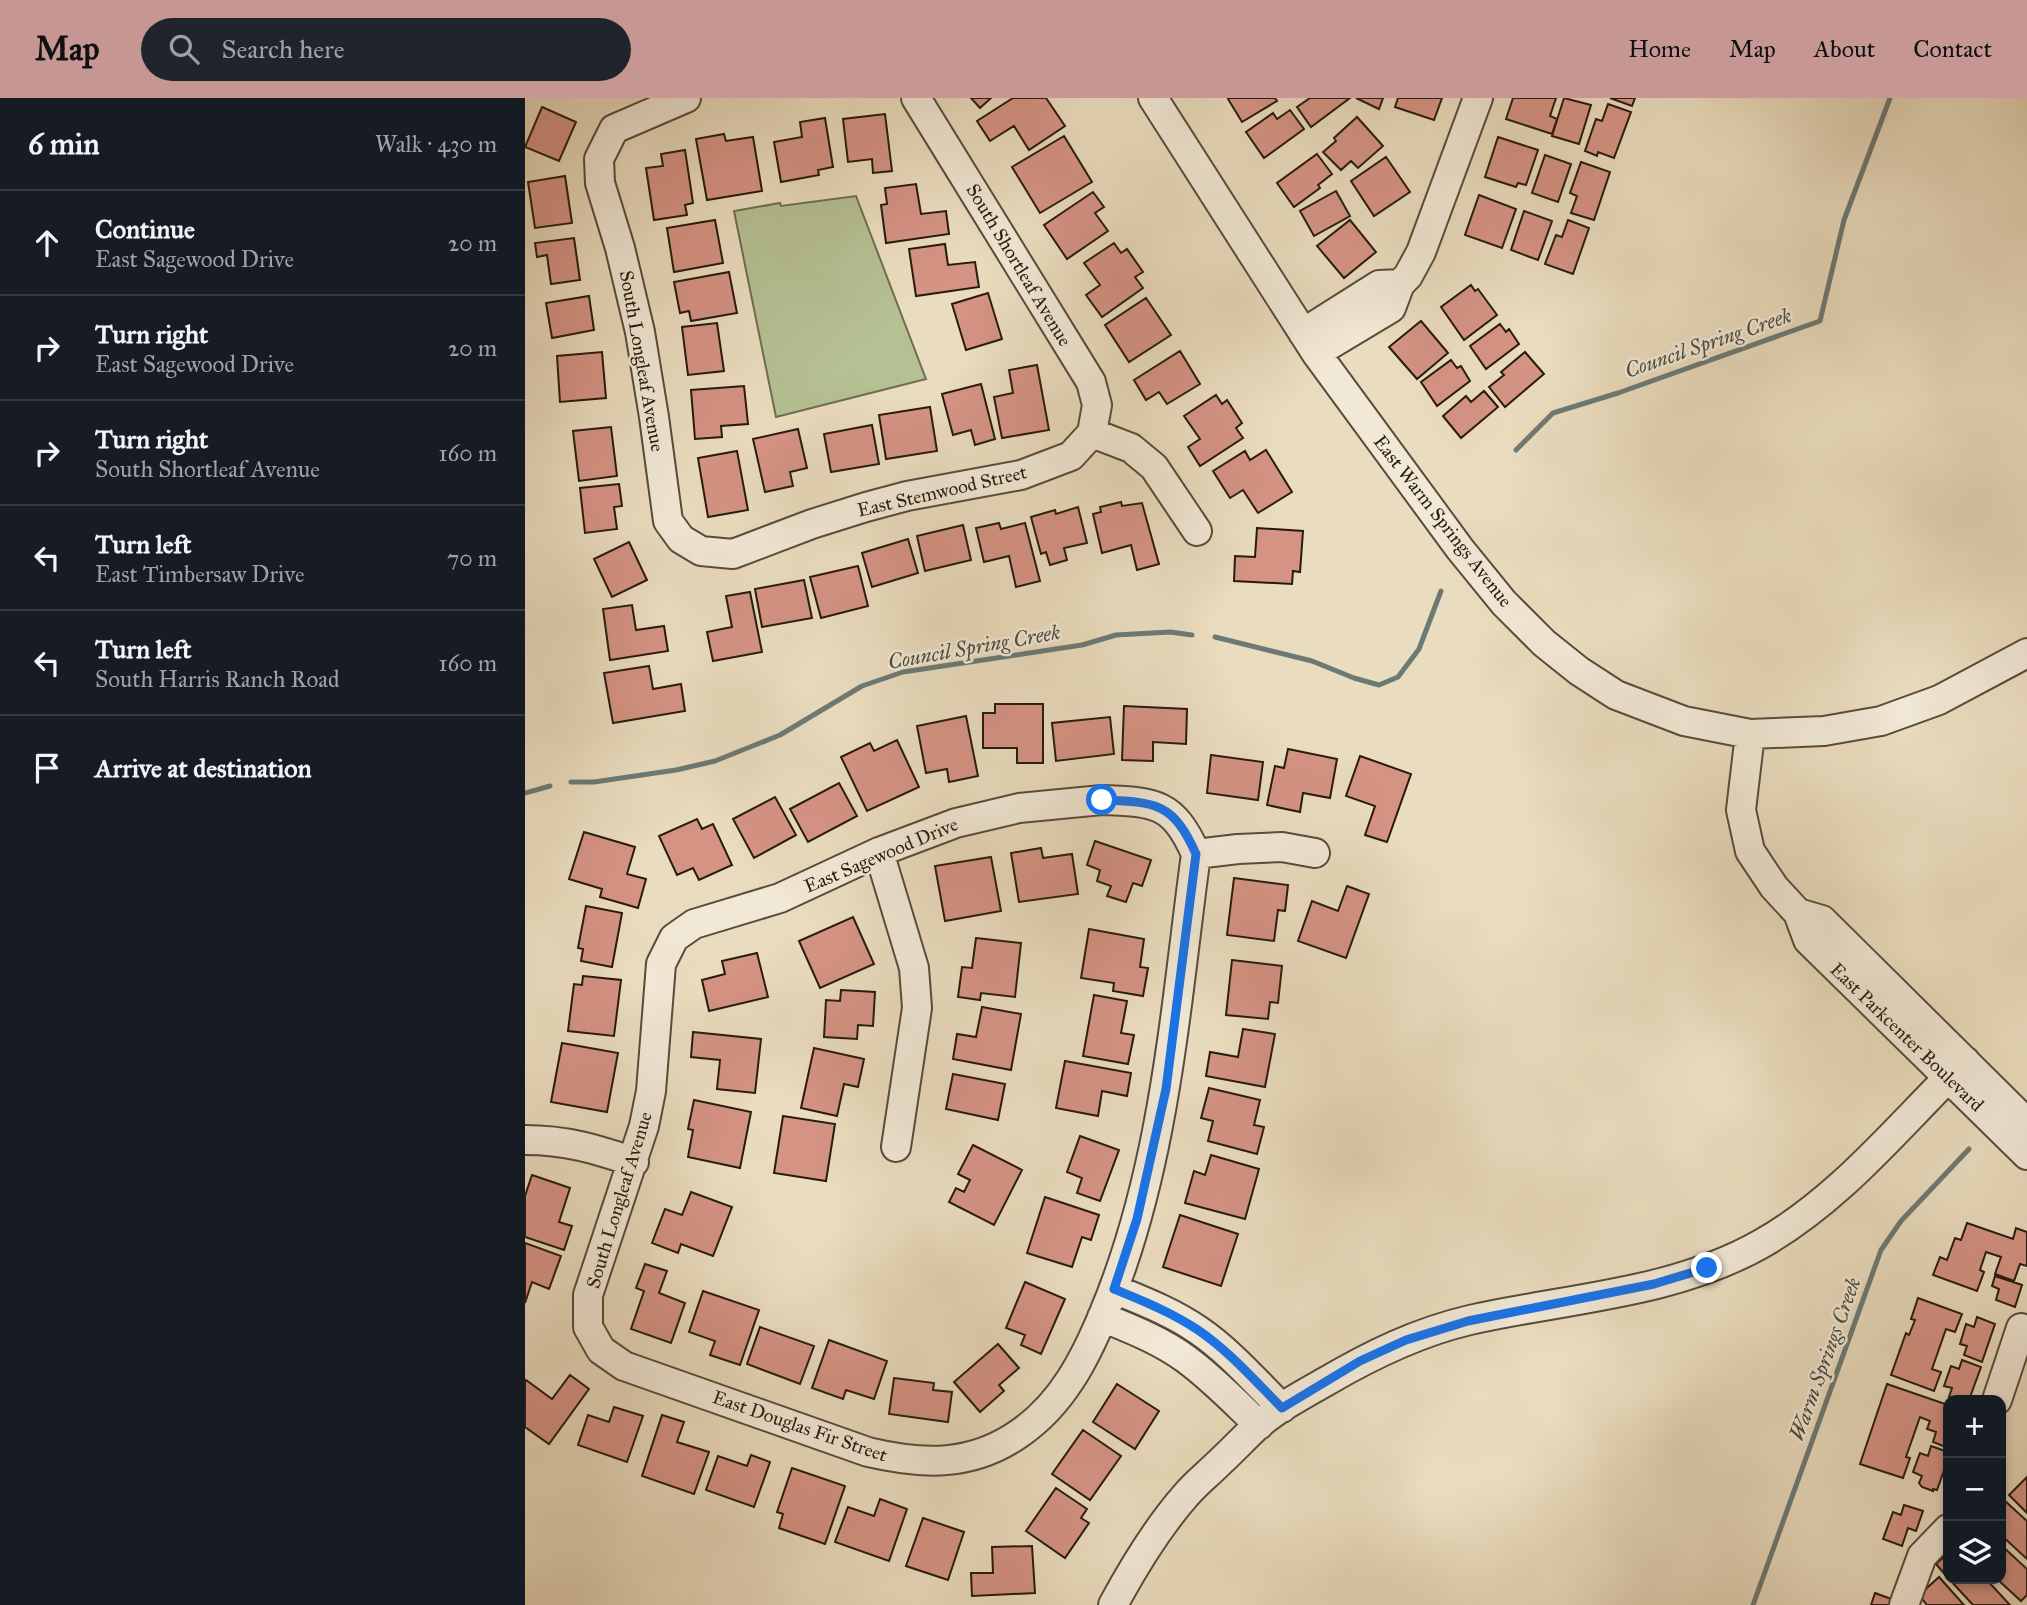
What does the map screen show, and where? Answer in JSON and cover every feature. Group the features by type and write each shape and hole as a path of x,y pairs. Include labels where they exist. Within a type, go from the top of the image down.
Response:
{"street":[{"name":"South Longleaf Avenue","path":"686,98 614,129 599,159 600,183 620,248 640,332 668,521 681,539 701,551"},
{"name":"East Warm Springs Avenue","path":"1153,98 1310,343 1460,549 1504,603 1544,643 1579,671 1616,695 1683,720 1750,734 1824,731 1881,721 1939,700 2027,653"},
{"path":"1310,343 1391,308 1400,284 1408,276 1421,252 1478,98"},
{"name":"South Shortleaf Avenue","path":"918,101 1091,382 1097,405 1092,433"},
{"path":"1092,433 1131,448 1154,467 1197,531"},
{"name":"East Stemwood Street","path":"701,551 733,554 866,507 907,496 1021,475 1071,456 1092,433"},
{"name":"East Parkcenter Boulevard","path":"1750,734 1741,810 1750,850 1774,887 1798,913 1808,940 1956,1069 2027,1122"},
{"name":"East Sagewood Drive","path":"674,938 694,924 780,898 929,831 992,813 1047,804 1102,800 1143,802 1164,809 1184,828 1196,854"},
{"path":"1259,1425 1207,1375 1184,1357 1142,1334 1102,1317 1137,1219 1166,1089 1196,854 1282,847 1315,853"},
{"path":"879,852 914,968 917,1008 896,1147"},
{"name":"South Longleaf Avenue","path":"624,1366 601,1350 588,1327 588,1295 644,1126 651,1091 661,964 674,938"},
{"path":"1113,1605 1133,1567 1187,1493 1259,1425 1282,1408 1360,1361 1406,1340 1468,1321 1654,1284 1707,1268 1760,1245 1813,1211 1853,1176 1956,1069"},
{"name":"East Parkcenter Boulevard","path":"1956,1069 2027,1155"},
{"path":"525,1140 553,1140 587,1146 633,1162"},
{"path":"1114,1289 1157,1307 1199,1331 1222,1349 1282,1408"},
{"name":"East Douglas Fir Street","path":"624,1366 868,1452 906,1461 955,1460 979,1453 1021,1433 1052,1405 1067,1387 1102,1317"},
{"path":"1999,1395 2021,1328"},
{"path":"1904,1605 1922,1556 1943,1534"}],"green space":[{"path":"856,196 926,379 776,417 734,211 780,203 781,206"}],"building":[{"path":"971,98 991,98 980,108"},
{"path":"1013,98 1046,98 1065,126 1029,150 1014,126 990,141 977,121"},
{"path":"1275,98 1277,101 1242,122 1228,99"},
{"path":"1310,98 1350,98 1311,127 1297,107"},
{"path":"1356,98 1383,98 1379,109"},
{"path":"1398,98 1442,98 1434,120 1395,107"},
{"path":"1513,98 1556,98 1550,116 1557,119 1552,134 1506,119"},
{"path":"1564,98 1591,105 1579,144 1552,136"},
{"path":"1610,98 1635,98 1632,106"},
{"path":"1608,104 1631,112 1614,158 1585,151 1596,119 1602,121"},
{"path":"542,107 576,122 559,161 525,147"},
{"path":"1290,110 1304,129 1264,158 1246,132 1273,113 1277,119"},
{"path":"885,114 892,171 873,173 872,159 848,162 843,119"},
{"path":"1357,117 1383,146 1358,168 1351,161 1341,170 1323,152"},
{"path":"825,118 833,167 818,170 819,175 781,182 774,142 802,137 800,122"},
{"path":"724,134 726,141 753,137 762,191 707,200 696,139"},
{"path":"1064,136 1092,182 1040,213 1012,167"},
{"path":"1498,137 1538,150 1526,185 1518,183 1516,187 1485,177"},
{"path":"685,150 693,203 685,205 687,215 654,220 646,168 663,166 661,154"},
{"path":"1317,154 1332,174 1318,185 1320,188 1294,207 1277,183"},
{"path":"1545,155 1571,164 1558,202 1532,193"},
{"path":"1386,157 1410,192 1374,216 1351,181"},
{"path":"1581,162 1610,172 1594,220 1571,213 1577,196 1570,193"},
{"path":"565,176 572,223 535,228 528,182"},
{"path":"916,184 921,214 946,211 949,234 886,243 881,205 887,204 885,188"},
{"path":"1336,191 1350,216 1314,236 1300,211"},
{"path":"1093,192 1104,207 1095,213 1108,231 1067,259 1044,225"},
{"path":"1479,195 1516,209 1502,248 1465,235"},
{"path":"1524,211 1552,221 1538,260 1511,250"},
{"path":"715,220 723,263 674,272 667,228"},
{"path":"1350,220 1376,252 1344,278 1317,246"},
{"path":"1568,220 1589,228 1573,274 1545,264 1556,235 1562,237"},
{"path":"574,238 580,280 551,284 547,255 537,257 535,243"},
{"path":"1114,243 1121,253 1127,249 1143,272 1135,277 1143,288 1102,317 1086,295 1100,285 1084,263"},
{"path":"945,244 948,265 975,262 979,287 916,296 909,249"},
{"path":"729,272 737,313 691,321 689,311 680,313 674,282"},
{"path":"1471,285 1475,291 1478,289 1497,315 1464,340 1441,307"},
{"path":"988,293 1002,339 966,350 952,304"},
{"path":"589,296 594,330 552,338 546,303"},
{"path":"1146,298 1171,335 1129,362 1105,325"},
{"path":"1421,321 1448,353 1417,379 1389,347"},
{"path":"717,323 724,371 688,375 682,327"},
{"path":"1500,324 1506,332 1509,329 1519,344 1486,369 1470,346"},
{"path":"1180,351 1200,384 1167,404 1159,392 1146,400 1134,380"},
{"path":"602,352 606,398 560,402 557,356"},
{"path":"1525,352 1544,374 1505,407 1489,387 1504,375 1501,372"},
{"path":"1451,360 1457,368 1461,366 1470,381 1437,406 1421,382"},
{"path":"1037,365 1049,430 1002,438 994,397 1013,393 1009,370"},
{"path":"981,384 995,439 975,445 971,430 953,435 942,394"},
{"path":"744,386 748,424 721,426 722,437 695,439 691,390"},
{"path":"1484,391 1498,407 1461,438 1443,416 1466,396 1471,402"},
{"path":"1216,395 1222,404 1227,400 1242,423 1236,428 1243,438 1200,466 1188,447 1200,439 1184,416"},
{"path":"930,407 937,451 886,459 879,415"},
{"path":"872,425 879,464 831,472 824,434"},
{"path":"611,427 617,476 579,481 573,431"},
{"path":"798,429 807,468 790,472 793,486 765,492 753,439"},
{"path":"1266,450 1292,492 1258,513 1243,490 1230,498 1213,471 1245,451 1250,460"},
{"path":"737,451 748,510 708,517 698,458"},
{"path":"619,484 622,506 614,507 617,529 585,533 580,488"},
{"path":"1121,502 1122,506 1142,503 1159,564 1137,570 1131,545 1102,553 1093,514 1101,512 1100,507"},
{"path":"1078,507 1087,543 1064,548 1067,560 1050,565 1046,552 1041,554 1031,517 1055,510 1056,514"},
{"path":"999,523 1001,529 1025,523 1040,581 1016,587 1009,556 984,562 976,528"},
{"path":"963,525 971,560 925,571 917,536"},
{"path":"1257,528 1303,531 1300,572 1293,571 1292,584 1234,581 1235,556 1255,557"},
{"path":"908,539 918,573 872,587 862,553"},
{"path":"629,542 647,580 612,597 594,559"},
{"path":"858,566 868,606 821,618 810,577"},
{"path":"804,580 812,618 762,627 755,589"},
{"path":"750,592 762,652 713,661 707,632 732,627 726,596"},
{"path":"632,605 636,630 664,626 668,651 610,660 603,609"},
{"path":"649,666 653,689 681,684 685,711 613,723 604,673"},
{"path":"995,704 1043,704 1043,763 1017,763 1017,748 983,748 983,713 995,713"},
{"path":"1124,706 1187,709 1186,744 1153,742 1153,761 1122,760"},
{"path":"966,716 978,776 949,782 947,769 926,773 917,726"},
{"path":"1110,717 1114,754 1056,761 1052,723"},
{"path":"897,740 919,787 867,811 841,757 870,743 874,751"},
{"path":"1288,749 1337,759 1330,798 1303,793 1300,812 1267,805 1275,766 1284,768"},
{"path":"1211,755 1263,762 1258,800 1207,793"},
{"path":"1360,756 1411,774 1387,842 1365,835 1375,806 1346,796"},
{"path":"839,783 857,816 808,842 790,809"},
{"path":"775,797 796,835 754,858 733,819"},
{"path":"697,819 702,829 713,824 732,865 699,880 693,868 677,875 659,836"},
{"path":"584,832 635,847 627,874 646,879 638,908 600,897 602,889 569,879"},
{"path":"1095,841 1151,860 1142,886 1133,883 1126,902 1107,896 1111,886 1097,881 1100,870 1087,865"},
{"path":"1041,848 1043,858 1072,854 1078,894 1019,902 1011,853"},
{"path":"991,857 1001,911 945,921 935,866"},
{"path":"1234,878 1288,885 1285,911 1278,910 1274,941 1227,935"},
{"path":"1347,886 1369,894 1346,958 1298,941 1312,901 1338,911"},
{"path":"586,906 622,913 612,967 581,961 583,949 578,948"},
{"path":"853,917 874,964 820,988 799,941"},
{"path":"1089,929 1144,939 1140,967 1148,968 1143,996 1113,991 1114,983 1081,978"},
{"path":"976,938 1021,943 1015,997 981,993 980,1000 958,997 962,967 972,968"},
{"path":"757,953 768,997 709,1011 702,980 725,974 722,961"},
{"path":"1232,960 1282,966 1278,1003 1270,1002 1268,1019 1226,1015"},
{"path":"583,976 621,980 614,1036 568,1031 574,984 582,985"},
{"path":"841,990 875,992 873,1026 858,1025 857,1039 824,1037 826,1000 840,1001"},
{"path":"1094,995 1127,1001 1121,1033 1134,1035 1128,1064 1083,1056"},
{"path":"982,1007 1021,1014 1011,1070 953,1059 957,1034 976,1037"},
{"path":"1243,1029 1275,1034 1265,1087 1206,1076 1210,1052 1238,1057"},
{"path":"693,1032 761,1039 755,1093 717,1089 720,1060 691,1057"},
{"path":"562,1043 618,1053 607,1112 551,1102"},
{"path":"814,1048 864,1059 858,1087 844,1084 837,1116 801,1108"},
{"path":"1065,1061 1131,1073 1127,1096 1102,1091 1098,1116 1056,1108"},
{"path":"953,1074 1005,1084 998,1120 946,1109"},
{"path":"1209,1088 1260,1100 1254,1125 1264,1127 1257,1154 1208,1141 1213,1121 1201,1118"},
{"path":"694,1100 751,1112 740,1168 688,1157 693,1130 688,1129"},
{"path":"783,1116 835,1124 826,1181 774,1173"},
{"path":"1080,1136 1119,1150 1100,1201 1077,1193 1082,1178 1067,1172"},
{"path":"973,1145 1022,1170 994,1225 949,1202 956,1188 964,1192 970,1180 958,1174"},
{"path":"1211,1155 1259,1169 1245,1219 1185,1203 1194,1171 1205,1175"},
{"path":"532,1175 570,1188 559,1222 572,1226 564,1250 525,1237 525,1196"},
{"path":"691,1192 732,1207 713,1256 681,1244 678,1253 652,1243 665,1209 682,1215"},
{"path":"1045,1197 1099,1215 1091,1240 1082,1237 1072,1267 1027,1253"},
{"path":"1180,1215 1238,1234 1221,1286 1163,1267"},
{"path":"1967,1223 2013,1239 2016,1228 2027,1232 2027,1266 2020,1264 2014,1281 1995,1274 2001,1257 1986,1252 1980,1270 1984,1272 1977,1291 1933,1275 1940,1257 1947,1260 1955,1238 1961,1240"},
{"path":"525,1243 561,1256 549,1289 532,1282 525,1303"},
{"path":"645,1264 667,1271 659,1293 685,1303 671,1343 631,1329 644,1291 636,1288"},
{"path":"1995,1276 2022,1285 2015,1307 1996,1300 1999,1289 1992,1286"},
{"path":"1025,1282 1065,1299 1041,1354 1021,1345 1025,1335 1006,1328"},
{"path":"703,1291 759,1310 740,1365 710,1355 715,1341 689,1332"},
{"path":"1918,1298 1962,1314 1955,1332 1946,1329 1932,1369 1941,1372 1934,1391 1891,1375 1906,1333 1909,1335 1915,1320 1911,1319"},
{"path":"1977,1317 1995,1324 1982,1362 1964,1355 1967,1346 1960,1344 1966,1324 1974,1327"},
{"path":"760,1327 814,1346 800,1384 747,1364"},
{"path":"829,1340 887,1361 874,1399 846,1390 843,1399 812,1388"},
{"path":"998,1344 1019,1368 999,1385 1004,1391 980,1412 954,1382"},
{"path":"1962,1360 1981,1367 1971,1395 1950,1395 1952,1388 1944,1386 1951,1366 1959,1369"},
{"path":"570,1375 589,1389 549,1444 525,1427 525,1382 526,1380 552,1399"},
{"path":"894,1378 934,1383 933,1390 952,1392 948,1422 889,1414"},
{"path":"1117,1384 1159,1411 1135,1449 1093,1422"},
{"path":"1887,1384 1943,1403 1943,1446 1933,1442 1936,1432 1927,1429 1930,1421 1920,1417 1906,1457 1910,1458 1903,1478 1860,1464"},
{"path":"614,1407 643,1416 627,1462 578,1445 588,1415 609,1422"},
{"path":"662,1415 684,1422 677,1442 709,1452 694,1494 642,1476"},
{"path":"1083,1430 1121,1456 1090,1500 1052,1474"},
{"path":"1931,1446 1943,1450 1943,1473 1937,1490 1933,1491 1922,1487 1919,1483 1922,1476 1913,1472 1920,1453 1928,1456"},
{"path":"751,1455 770,1462 754,1507 706,1490 718,1456 747,1466"},
{"path":"792,1468 845,1486 825,1544 779,1528 783,1514 777,1512"},
{"path":"2027,1477 2027,1513 2009,1495"},
{"path":"1056,1488 1087,1509 1081,1518 1089,1523 1065,1558 1026,1531"},
{"path":"880,1499 907,1509 889,1561 835,1542 848,1507 874,1516"},
{"path":"2006,1502 2027,1521 2027,1559 2006,1540"},
{"path":"1904,1505 1923,1511 1916,1531 1908,1528 1902,1546 1883,1539 1893,1512 1901,1515"},
{"path":"923,1518 964,1532 948,1580 906,1566"},
{"path":"1032,1546 1035,1593 972,1596 971,1573 993,1573 992,1547"},
{"path":"2006,1550 2027,1569 2027,1595 2021,1601 2002,1584 2006,1584"},
{"path":"1943,1558 1943,1572 1936,1564"},
{"path":"1939,1577 1964,1605 1927,1605 1919,1595"},
{"path":"1954,1584 1991,1584 2010,1605 1973,1605"},
{"path":"1875,1593 1894,1600 1893,1605 1871,1605"}],"waterway":[{"name":"Council Spring Creek","path":"1516,450 1553,413 1618,393 1820,321 1844,220 1890,98"},
{"name":"Council Spring Creek","path":"1215,637 1312,661 1379,685 1398,677 1419,649 1441,591"},
{"name":"Council Spring Creek","path":"571,782 594,782 676,770 715,761 780,735 862,686 903,672 1082,645 1116,635 1170,632 1192,635"},
{"name":"Council Spring Creek","path":"525,793 550,786"},
{"name":"Warm Springs Creek","path":"1753,1605 1881,1250 1901,1221 1969,1149"}],"route":[{"path":"1102,800 1143,802 1164,809 1184,828 1196,854 1184,965 1166,1089 1137,1219 1114,1289 1178,1317 1199,1331 1222,1349 1282,1408 1360,1361 1406,1340 1468,1321 1654,1284 1707,1268"}]}
